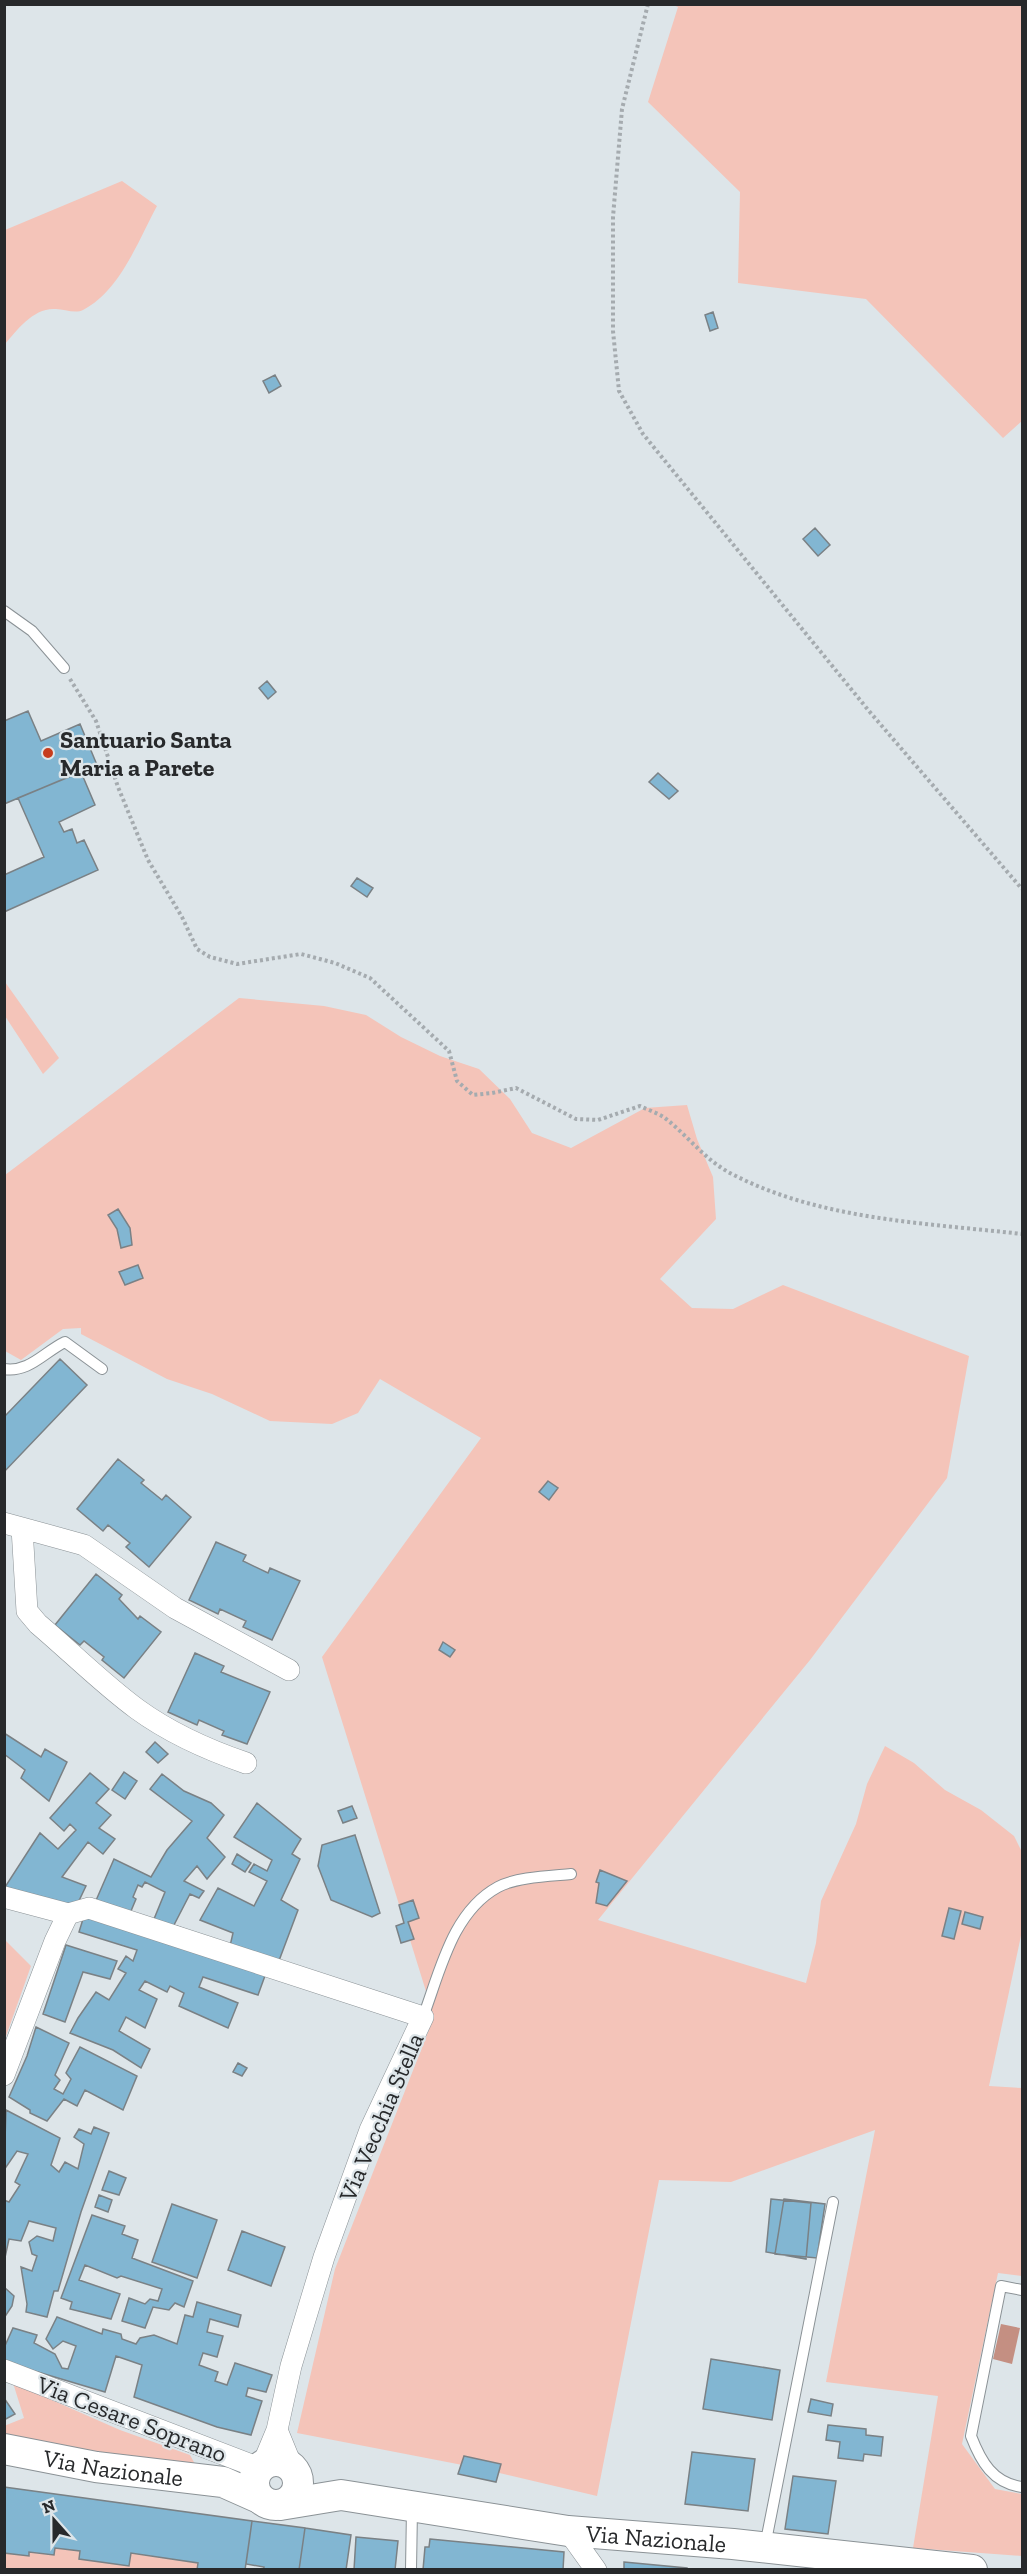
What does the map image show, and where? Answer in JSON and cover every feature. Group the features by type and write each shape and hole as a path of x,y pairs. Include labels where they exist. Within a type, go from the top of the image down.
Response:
{"main road":[{"name":"Via Nazionale","path":"4,2449 96,2467 223,2482 263,2482 568,2531 765,2547 972,2570"},
{"name":"Via Nazionale","path":"293,2469 341,2495"},
{"path":"263,2482 293,2498 298,2483 293,2469"}],"street":[{"path":"246,1763 214,1752 137,1709 38,1624 27,1611 13,1526 84,1545 175,1608 289,1670"},
{"name":"Via Vecchia Stella","path":"4,1897 68,1914 89,1908 423,2018 370,2130 324,2258 291,2367 263,2482"},
{"path":"4,2075 55,1941 68,1914"},
{"name":"Via Cesare Soprano","path":"4,2370 263,2482"},
{"path":"277,2430 293,2469"},
{"path":"568,2531 596,2570"}],"lane":[{"path":"4,611 32,631 64,668"},
{"path":"4,1369 28,1367 50,1349 65,1342 102,1369"},
{"path":"423,2018 457,1927 473,1908 498,1886 529,1879 571,1874"},
{"path":"765,2547 833,2202"},
{"path":"1023,2290 1001,2286 971,2436 978,2454 989,2470 1006,2485 1023,2487"},
{"path":"411,2570 412,2506"}],"path":[{"path":"648,4 622,109 614,206 613,331 619,391 643,434 869,711 1023,889"},
{"path":"64,668 96,721 118,787 148,860 182,917 197,949 210,957 237,964 301,954 336,963 370,978 449,1051 457,1081 473,1095 516,1088 576,1119 598,1120 640,1106 664,1117 691,1143 730,1173 793,1200 895,1220 1023,1234"}],"shaded area":[{"path":"673,5 1022,5 1022,421 1003,438 866,299 738,283 740,192 648,102 678,7"},
{"path":"122,181 157,206 118,278 96,302 83,310 77,312 48,309 33,316 5,344 5,230"},
{"path":"5,982 59,1058 43,1074 5,1016"},
{"path":"239,998 324,1006 366,1015 401,1037 440,1056 479,1069 510,1099 532,1133 571,1148 645,1108 687,1105 697,1139 713,1177 716,1219 660,1279 692,1308 733,1309 783,1285 969,1356 947,1478 810,1660 598,1920 806,1983 816,1943 821,1901 856,1824 867,1784 885,1746 914,1763 945,1790 981,1810 1014,1836 1022,1852 1022,1931 989,2086 1022,2088 1022,2276 998,2273 962,2444 995,2489 1022,2494 1022,2556 913,2548 938,2396 826,2382 875,2130 731,2182 659,2180 597,2496 478,2468 297,2433 335,2269 434,2017 322,1657 481,1438 380,1379 358,1413 332,1424 270,1421 212,1394 167,1379 81,1334 81,1328 63,1329 21,1360 5,1351 5,1175"},
{"path":"5,1940 31,1966 5,2039"},
{"path":"1001,2324 1020,2328 1012,2364 993,2359"},
{"path":"13,2383 120,2430 190,2455 195,2464 193,2467 5,2438 4,2426 24,2418"},
{"path":"55,2548 80,2551 79,2559 129,2566 131,2553 198,2563 197,2570 5,2570 5,2553 28,2556 29,2552 53,2555"}],"building":[{"path":"713,312 718,328 710,331 705,315"},
{"path":"275,375 281,386 269,393 263,381"},
{"path":"815,528 830,545 818,556 803,539"},
{"path":"267,681 276,692 268,699 259,688"},
{"name":"Santuario Santa Maria a Parete","path":"28,711 41,741 80,724 97,765 4,804 4,721"},
{"path":"81,772 95,805 59,822 64,832 72,829 77,843 84,840 98,870 4,912 4,875 44,857 18,798"},
{"path":"658,773 678,791 669,799 649,782"},
{"path":"357,878 373,888 367,897 351,886"},
{"path":"118,1209 130,1228 132,1245 121,1248 117,1229 108,1215"},
{"path":"138,1265 143,1278 125,1285 119,1272"},
{"path":"60,1359 87,1385 4,1472 4,1417"},
{"path":"118,1459 144,1480 141,1483 162,1500 166,1495 191,1517 149,1567 126,1547 130,1543 108,1525 103,1531 77,1509"},
{"path":"548,1481 558,1488 549,1500 539,1492"},
{"path":"216,1542 246,1555 243,1561 268,1573 270,1568 300,1581 272,1640 243,1627 246,1621 220,1609 218,1614 189,1600"},
{"path":"96,1574 122,1595 119,1599 138,1619 140,1616 161,1632 124,1678 102,1660 104,1657 84,1641 80,1645 55,1625"},
{"path":"443,1642 455,1650 450,1657 439,1650"},
{"path":"195,1653 224,1666 221,1672 270,1692 247,1744 222,1735 224,1731 199,1720 197,1725 168,1712"},
{"path":"4,1733 41,1757 45,1749 67,1762 49,1801 21,1778 25,1770 4,1754"},
{"path":"155,1742 168,1754 158,1763 146,1752"},
{"path":"124,1772 137,1781 125,1799 112,1790"},
{"path":"90,1773 109,1789 96,1803 111,1815 99,1828 115,1839 103,1854 88,1842 62,1877 86,1886 75,1909 5,1887 40,1833 58,1849 76,1830 70,1824 64,1831 50,1818"},
{"path":"162,1774 184,1791 211,1803 224,1815 207,1838 225,1857 207,1879 197,1866 184,1881 204,1891 199,1898 190,1894 174,1925 187,1930 152,1924 165,1892 145,1882 142,1887 138,1885 133,1897 136,1899 128,1918 94,1905 114,1859 151,1877 167,1850 192,1821 150,1789"},
{"path":"257,1803 301,1839 292,1854 300,1859 281,1900 298,1910 277,1966 230,1946 233,1933 200,1920 218,1888 254,1906 267,1881 249,1872 254,1864 267,1871 272,1860 234,1837"},
{"path":"352,1806 357,1818 343,1823 338,1811"},
{"path":"355,1835 380,1913 372,1917 331,1900 318,1866 322,1845"},
{"path":"237,1854 251,1863 245,1872 232,1864"},
{"path":"600,1870 627,1881 607,1906 596,1903 599,1883 596,1882"},
{"path":"413,1900 419,1918 408,1922 414,1939 401,1943 396,1926 404,1923 399,1905"},
{"path":"949,1908 961,1911 954,1939 942,1936"},
{"path":"965,1912 983,1917 980,1929 962,1924"},
{"path":"92,1915 266,1973 258,1995 203,1977 199,1987 238,2003 228,2028 179,2006 184,1993 170,1986 167,1992 145,1981 139,1990 157,1999 145,2028 126,2017 119,2031 150,2049 141,2068 113,2050 70,2033 96,1992 109,2000 126,1973 118,1969 126,1956 133,1961 137,1950 79,1932 83,1919"},
{"path":"66,1945 117,1961 110,1979 83,1972 65,2022 43,2014"},
{"path":"36,2027 69,2043 55,2075 60,2080 54,2089 63,2094 71,2079 66,2073 80,2047 137,2076 123,2110 85,2090 77,2106 64,2099 47,2121 30,2113 30,2110 9,2097 27,2056"},
{"path":"238,2063 247,2068 242,2076 233,2072"},
{"path":"6,2110 60,2138 51,2165 59,2172 65,2162 78,2169 84,2144 74,2137 79,2129 91,2134 94,2127 109,2133 81,2212 58,2291 54,2291 47,2317 26,2312 27,2304 21,2267 32,2271 37,2256 32,2254 29,2242 37,2236 53,2241 56,2228 29,2221 21,2241 9,2239 4,2262 4,2200 9,2202 20,2185 15,2182 28,2154 17,2151 4,2170"},
{"path":"109,2171 126,2178 119,2195 102,2190"},
{"path":"99,2195 112,2200 108,2212 95,2207"},
{"path":"771,2199 811,2203 806,2259 766,2252"},
{"path":"784,2199 825,2204 817,2258 775,2254"},
{"path":"172,2204 217,2220 197,2278 152,2262"},
{"path":"92,2215 125,2226 122,2234 138,2240 132,2258 193,2281 184,2307 175,2303 169,2310 153,2307 145,2328 122,2321 129,2298 145,2304 150,2299 158,2301 162,2289 121,2276 117,2278 85,2265 79,2280 120,2294 111,2319 70,2309 72,2302 61,2298"},
{"path":"242,2231 285,2247 271,2286 228,2270"},
{"path":"4,2287 14,2296 12,2306 4,2318"},
{"path":"197,2302 241,2315 238,2327 210,2319 207,2332 223,2336 217,2357 203,2353 199,2365 218,2372 215,2381 227,2385 235,2363 272,2375 266,2392 248,2388 246,2396 262,2401 251,2435 217,2427 134,2397 142,2365 116,2356 105,2392 4,2362 4,2348 13,2328 37,2335 34,2343 55,2354 62,2368 68,2369 76,2346 63,2341 53,2349 46,2339 57,2317 102,2334 103,2329 121,2334 122,2339 136,2344 140,2338 154,2335 177,2344 185,2315 193,2317"},
{"path":"711,2359 780,2370 772,2420 703,2409"},
{"path":"4,2398 15,2414 4,2420"},
{"path":"811,2399 833,2404 831,2416 808,2412"},
{"path":"828,2425 866,2429 866,2435 883,2437 881,2456 864,2454 863,2461 838,2458 840,2442 826,2440"},
{"path":"692,2452 755,2459 748,2511 685,2504"},
{"path":"464,2456 501,2464 496,2482 458,2474"},
{"path":"793,2476 836,2481 828,2534 785,2529"},
{"path":"4,2487 252,2521 245,2570 197,2570 198,2563 131,2553 129,2566 79,2559 80,2551 55,2548 54,2555 29,2552 29,2556 4,2553"},
{"path":"252,2521 305,2528 299,2570 263,2570 264,2567 246,2564"},
{"path":"305,2528 351,2535 346,2570 299,2570"},
{"path":"356,2537 398,2541 395,2570 354,2570"},
{"path":"430,2539 564,2552 563,2570 423,2570 425,2547 429,2547"},
{"path":"624,2562 687,2568 687,2570 624,2570"}],"place":[{"name":"Santuario Santa Maria a Parete","path":"48,753"}]}
